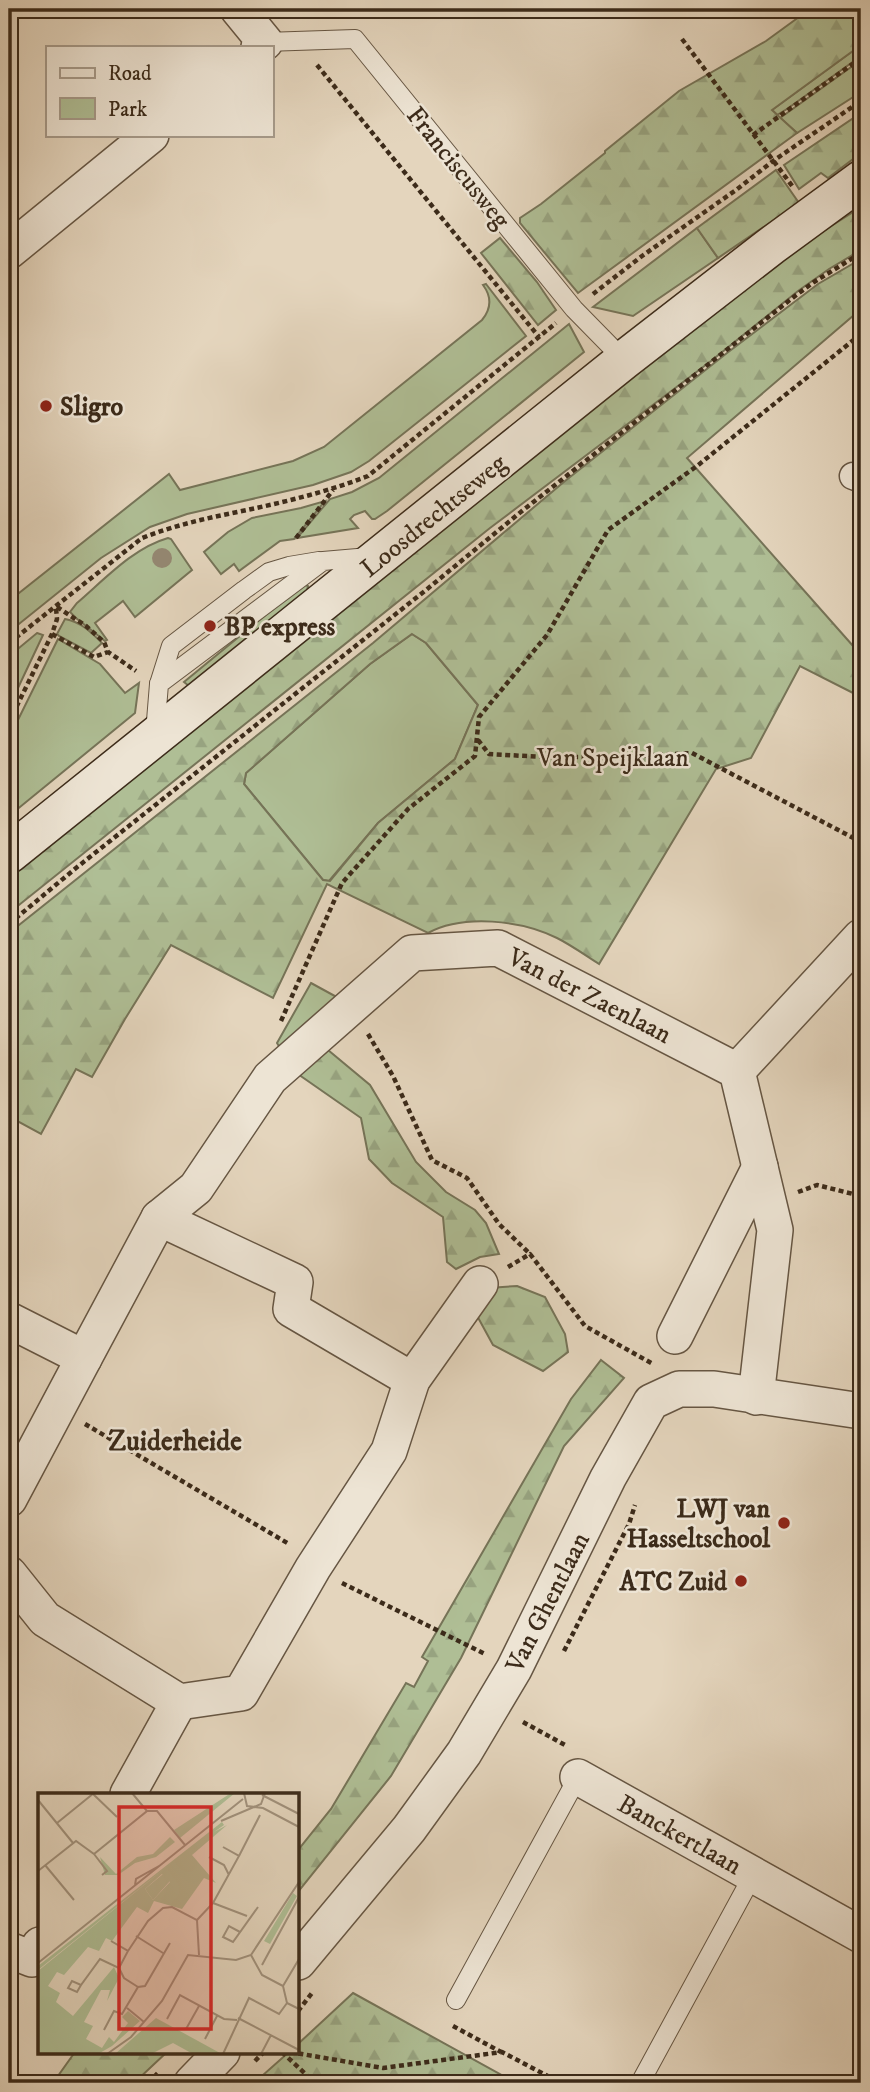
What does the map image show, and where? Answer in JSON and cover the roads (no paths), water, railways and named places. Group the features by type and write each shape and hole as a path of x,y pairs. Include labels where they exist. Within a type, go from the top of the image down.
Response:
{"main road":[{"name":"Loosdrechtseweg","path":"9,854 624,360 861,180"}],"street":[{"path":"238,9 262,45"},
{"path":"9,251 150,136"},
{"path":"756,1396 775,1230 737,1071 861,937"},
{"name":"Van der Zaenlaan","path":"9,1499 159,1217 196,1188 270,1078 412,953 498,948 737,1071"},
{"path":"675,1336 760,1167"},
{"path":"159,1217 295,1282 291,1309 412,1380"},
{"path":"9,1574 45,1619 179,1702 241,1693 315,1565 389,1451 412,1380 480,1284"},
{"path":"9,1320 84,1358"},
{"name":"Van Ghentlaan","path":"299,1961 409,1829 464,1753 514,1668 608,1478 652,1402 679,1389 714,1389 861,1411"},
{"path":"129,1793 179,1702"},
{"name":"Banckertlaan","path":"578,1777 861,1935"},
{"path":"9,1950 32,1959 38,1948"},
{"path":"192,2083 220,2054"}],"lane":[{"name":"Franciscusweg","path":"262,45 355,39 574,309 624,360"},
{"path":"155,738 159,684 171,646 268,572 289,566 383,555"},
{"path":"456,2000 578,1777"},
{"path":"640,2083 753,1875"}],"place":[{"name":"Sligro","path":"46,406"},
{"name":"BP express","path":"210,626"},
{"name":"LWJ van Hasseltschool","path":"784,1523"},
{"name":"ATC Zuid","path":"741,1581"}],"district":[{"name":"Zuiderheide","path":"175,1440"}]}
